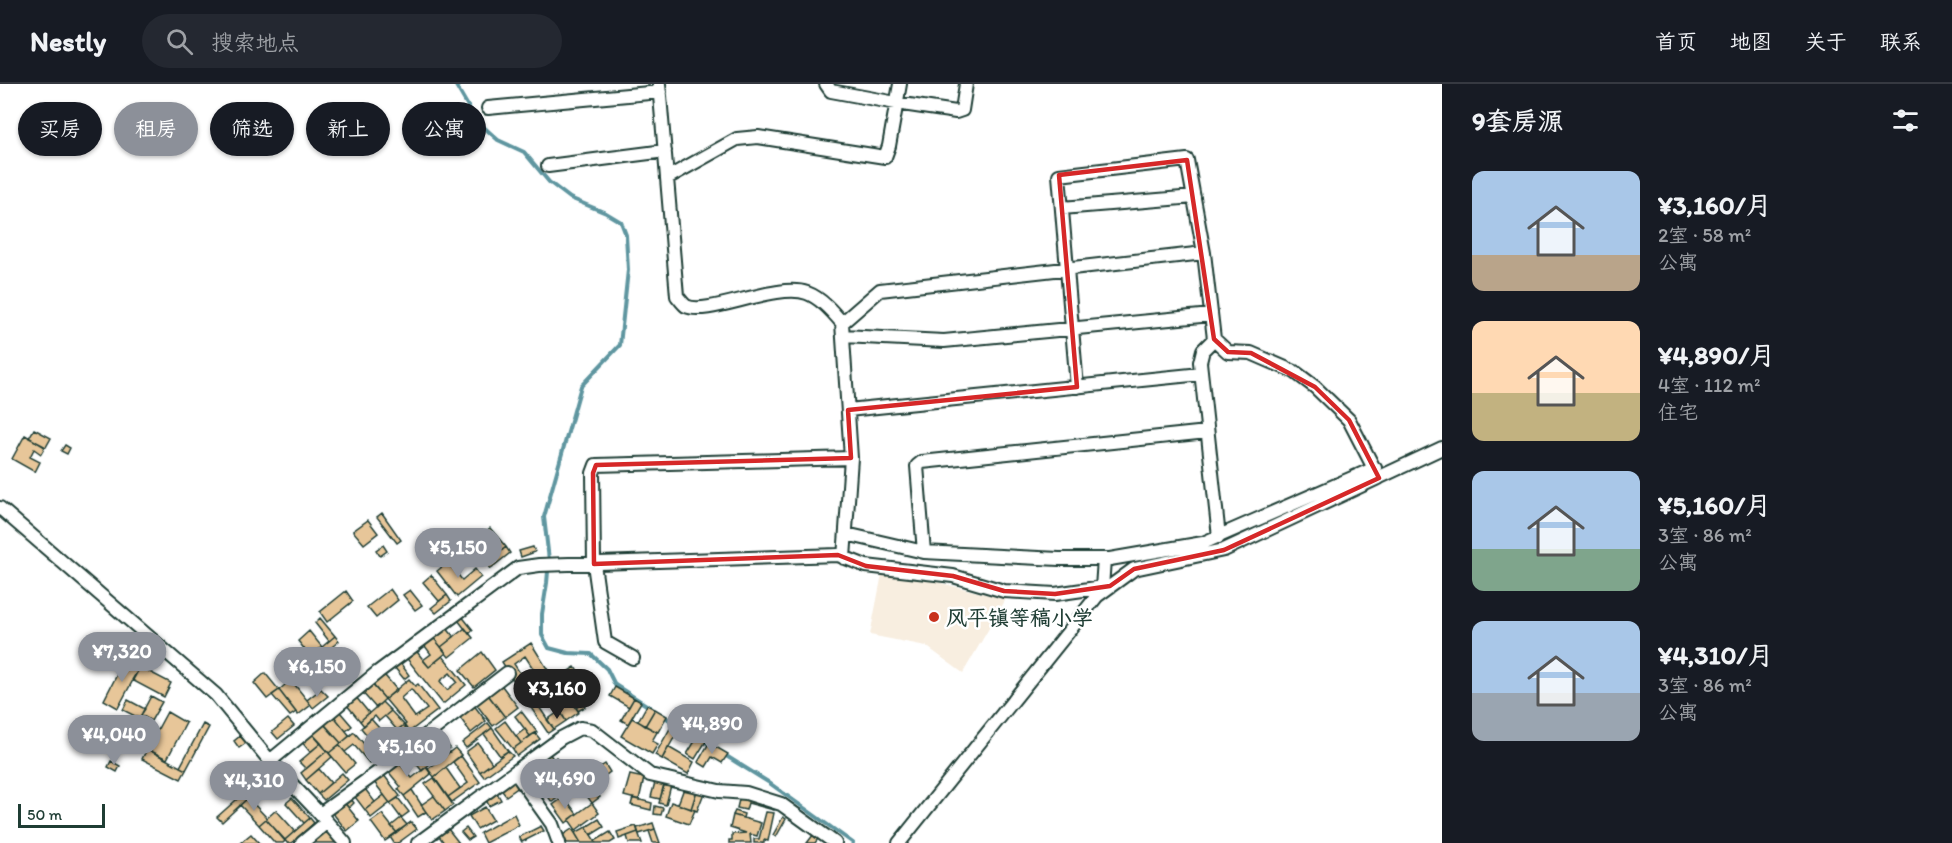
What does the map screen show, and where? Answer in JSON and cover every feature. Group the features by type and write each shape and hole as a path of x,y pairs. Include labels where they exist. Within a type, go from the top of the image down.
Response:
{"street":[{"path":"826,84 831,91 956,112 962,110 966,84"},
{"path":"667,178 737,139 758,137 885,158 900,84"},
{"path":"488,108 659,88 677,296 687,306 700,308 782,291 807,293 830,308 842,329 851,458 844,558"},
{"path":"548,166 665,151"},
{"path":"1077,387 1059,176 1187,160 1204,254 1214,339 1228,351 1251,352 1295,372 1315,387 1349,420 1377,473"},
{"path":"1062,208 1194,196"},
{"path":"842,329 879,290 1204,254"},
{"path":"842,329 945,341 1211,315"},
{"path":"1214,339 1203,350 1200,362 1219,537"},
{"path":"848,410 1201,374"},
{"path":"924,552 917,466 922,462 1207,432"},
{"path":"846,534 924,552 1059,560 1104,559 1203,543 1442,448"},
{"path":"633,658 605,642 594,564 593,473 596,465 851,458"},
{"path":"899,843 1106,587 1134,569 1224,550 1377,473"},
{"path":"0,508 216,695 270,761 345,843"},
{"path":"270,761 378,672 518,568 539,565 838,555 866,566 953,576 1004,591 1056,594 1106,587"},
{"path":"1104,559 1106,587"},
{"path":"302,843 324,818 385,767 507,673"},
{"path":"418,843 561,738 580,728 592,730 650,775 718,791 746,793 781,804 835,843"},
{"path":"515,772 552,824 559,843"}],"highlighted area":[{"path":"1187,160 1214,339 1228,352 1251,353 1315,387 1349,420 1379,478 1224,550 1134,569 1110,586 1055,594 1004,591 953,576 866,566 838,555 594,564 593,473 596,465 851,458 848,410 1077,387 1059,175"}],"shaded area":[{"name":"风平镇等稿小学","path":"883,569 1006,599 963,673 926,646 870,635"}],"building":[{"path":"34,429 51,438 46,447 29,438"},
{"path":"25,435 45,447 41,454 34,449 30,457 40,462 35,472 12,459"},
{"path":"65,445 70,448 67,454 61,451"},
{"path":"382,513 401,540 397,543 377,517"},
{"path":"368,520 378,533 364,544 353,531"},
{"path":"490,528 506,547 498,554 482,534"},
{"path":"383,545 387,551 380,556 376,550"},
{"path":"506,547 510,553 490,569 486,563"},
{"path":"533,547 535,552 521,557 519,551"},
{"path":"448,562 462,580 475,569 481,577 457,597 437,571"},
{"path":"431,575 447,595 439,601 423,582"},
{"path":"390,589 398,600 376,618 367,607"},
{"path":"410,590 422,605 415,610 403,595"},
{"path":"346,591 353,601 327,622 320,612"},
{"path":"447,595 451,601 436,613 431,608"},
{"path":"457,610 473,630 469,634 458,620 447,628 442,621"},
{"path":"320,618 335,636 329,641 315,623"},
{"path":"441,621 454,637 441,647 428,631"},
{"path":"465,628 473,638 449,657 441,647"},
{"path":"309,631 322,647 310,656 298,641"},
{"path":"428,631 446,653 429,667 423,660 431,654 425,646 418,652 411,644"},
{"path":"335,636 339,641 326,652 322,647"},
{"path":"410,643 429,667 443,656 466,685 443,704 400,650","holes":["450,673 457,682 447,690 440,681"]},
{"path":"531,643 553,678 532,692 527,684 519,689 502,662","holes":["525,656 538,676 527,684 514,664"]},
{"path":"482,652 495,670 474,687 460,670"},
{"path":"396,657 409,675 404,679 390,662"},
{"path":"125,659 140,667 118,708 104,700"},
{"path":"140,667 171,683 164,697 132,680"},
{"path":"575,667 582,678 571,685 564,674"},
{"path":"380,670 397,690 385,699 368,680"},
{"path":"265,673 279,690 267,699 254,683"},
{"path":"367,678 385,699 376,708 361,691"},
{"path":"409,679 415,686 418,684 438,710 409,732 404,726 406,724 385,699","holes":["411,689 427,709 415,717 401,698"]},
{"path":"291,680 311,705 298,715 279,690"},
{"path":"499,682 518,707 505,717 486,692"},
{"path":"615,687 634,698 629,707 610,696"},
{"path":"563,688 579,712 566,721 550,697"},
{"path":"321,689 328,696 313,708 307,700"},
{"path":"527,689 554,729 548,733 521,693"},
{"path":"279,690 296,712 290,716 272,695"},
{"path":"485,691 505,717 493,726 473,700"},
{"path":"151,696 162,702 151,721 141,715"},
{"path":"355,696 369,713 360,721 346,704"},
{"path":"634,698 641,702 628,724 621,720"},
{"path":"128,700 145,709 139,718 123,710"},
{"path":"382,702 391,711 379,721 375,716 364,726 360,721"},
{"path":"583,703 585,707 578,711 576,708"},
{"path":"473,704 486,721 471,733 458,715"},
{"path":"334,705 352,726 346,731 333,715"},
{"path":"647,705 655,709 645,726 638,721"},
{"path":"655,709 667,716 658,732 645,726"},
{"path":"391,711 404,725 397,730 385,716"},
{"path":"521,711 537,732 530,736 515,716"},
{"path":"560,711 566,721 554,729 547,720"},
{"path":"167,712 186,723 167,759 147,749"},
{"path":"333,715 350,736 341,743 323,723"},
{"path":"319,718 341,743 329,753 307,728"},
{"path":"632,718 657,732 652,741 658,744 652,754 621,736"},
{"path":"676,718 683,722 662,759 655,755"},
{"path":"288,719 294,726 278,739 272,732"},
{"path":"371,719 388,738 377,747 361,728"},
{"path":"505,721 521,743 513,749 496,728"},
{"path":"683,722 698,730 694,736 680,727"},
{"path":"488,723 492,728 466,748 462,743"},
{"path":"203,724 209,727 186,770 180,767"},
{"path":"404,725 409,732 383,754 377,747"},
{"path":"307,728 321,743 310,752 297,736"},
{"path":"492,728 508,751 500,756 484,734"},
{"path":"525,729 530,736 521,743 516,736"},
{"path":"354,732 375,757 369,763 354,745 345,752 339,745"},
{"path":"535,733 540,739 517,756 513,749"},
{"path":"700,733 708,738 695,759 687,754"},
{"path":"240,736 246,743 239,748 234,741"},
{"path":"440,736 450,748 431,763 421,751"},
{"path":"321,743 327,751 306,769 299,762"},
{"path":"478,743 492,763 480,772 466,752"},
{"path":"709,743 728,754 722,763 712,757 706,767 698,762"},
{"path":"339,745 355,764 345,772 329,753"},
{"path":"418,746 431,763 422,771 408,753"},
{"path":"668,747 694,762 688,774 662,759"},
{"path":"455,748 461,755 434,777 428,769"},
{"path":"147,749 186,770 181,779 142,759"},
{"path":"546,749 552,757 537,768 531,760"},
{"path":"327,751 332,757 306,780 301,773"},
{"path":"508,751 513,756 484,777 480,772"},
{"path":"408,753 415,762 405,770 398,761"},
{"path":"461,756 480,782 452,802 448,797 468,783 453,762"},
{"path":"556,757 570,776 561,783 547,764"},
{"path":"530,758 553,789 543,797 520,765"},
{"path":"111,761 120,766 117,772 108,767"},
{"path":"398,761 412,778 426,767 431,774 404,796 398,789 401,787 387,770"},
{"path":"605,764 610,772 599,780 593,772"},
{"path":"446,768 460,788 448,797 434,777"},
{"path":"584,768 589,775 578,783 573,776"},
{"path":"270,769 280,780 274,786 271,782 251,800 244,793"},
{"path":"319,769 331,783 318,794 306,780"},
{"path":"380,770 400,796 390,803 371,778"},
{"path":"658,771 667,773 660,799 651,797"},
{"path":"668,772 684,778 672,781 666,805 659,803"},
{"path":"342,773 348,780 324,800 318,794"},
{"path":"516,774 523,784 506,796 499,787"},
{"path":"630,775 644,778 639,800 624,796"},
{"path":"570,776 576,784 552,802 546,794"},
{"path":"434,778 453,805 445,811 425,784"},
{"path":"587,779 600,797 592,803 579,785"},
{"path":"686,783 698,787 691,809 678,804"},
{"path":"362,785 375,802 365,810 352,793"},
{"path":"742,787 778,797 774,810 748,803 746,810 737,808"},
{"path":"412,790 426,812 418,817 404,796"},
{"path":"496,791 501,800 489,806 485,797"},
{"path":"697,791 704,793 697,811 691,809"},
{"path":"244,793 248,798 222,822 217,817"},
{"path":"384,795 390,803 371,818 365,810"},
{"path":"349,796 354,803 349,808 343,801"},
{"path":"434,796 445,811 432,820 421,805"},
{"path":"564,797 577,814 566,823 553,805"},
{"path":"248,798 267,818 259,825 240,805"},
{"path":"292,798 310,818 304,823 286,803"},
{"path":"398,798 409,812 401,818 390,803"},
{"path":"633,798 652,803 651,810 631,805"},
{"path":"343,801 359,821 347,831 331,811"},
{"path":"671,802 695,810 689,824 666,816"},
{"path":"592,803 599,813 576,830 569,820"},
{"path":"655,806 663,808 661,815 654,814"},
{"path":"485,807 493,820 477,829 469,816"},
{"path":"789,809 823,832 815,843 807,843 814,834 785,815"},
{"path":"276,810 295,831 285,840 266,819"},
{"path":"735,811 744,814 743,818 733,815"},
{"path":"766,812 774,813 768,841 754,843 754,839 759,839"},
{"path":"382,814 397,833 385,841 371,822"},
{"path":"514,814 519,825 485,843 480,833"},
{"path":"733,815 761,823 757,836 750,834 751,843 729,843 729,840 732,840 732,834 746,833 730,828"},
{"path":"783,817 786,819 776,837 773,835"},
{"path":"310,818 314,823 292,843 287,843 285,840"},
{"path":"401,818 407,825 397,833 391,826"},
{"path":"266,819 285,841 283,843 275,843 259,825"},
{"path":"599,819 604,827 591,835 586,827"},
{"path":"411,822 417,829 398,843 394,843 390,837"},
{"path":"653,823 655,829 639,834 637,828"},
{"path":"541,826 544,831 522,842 519,837"},
{"path":"636,826 638,832 619,839 617,832"},
{"path":"326,827 340,843 314,843 311,840"},
{"path":"586,827 596,843 581,843 575,833"},
{"path":"466,828 473,837 468,840 461,832"},
{"path":"448,829 459,843 444,843 439,836"},
{"path":"572,829 581,843 567,843 563,835"},
{"path":"655,829 660,843 653,843 649,831"},
{"path":"610,832 615,840 610,843 596,843 595,841"},
{"path":"638,832 642,843 629,843 627,836"},
{"path":"251,834 259,843 240,843"}],"waterway":[{"path":"455,84 476,120 498,140 524,152 549,182 570,198 621,222 626,235 628,270 620,345 581,386 544,517 549,560 542,614 542,635 549,648 568,653 591,654 607,669 615,685 651,708"},
{"path":"662,715 676,724"},
{"path":"690,733 712,746"},
{"path":"723,754 768,782 853,843"}],"place":[{"name":"风平镇等稿小学","path":"934,617"}]}
